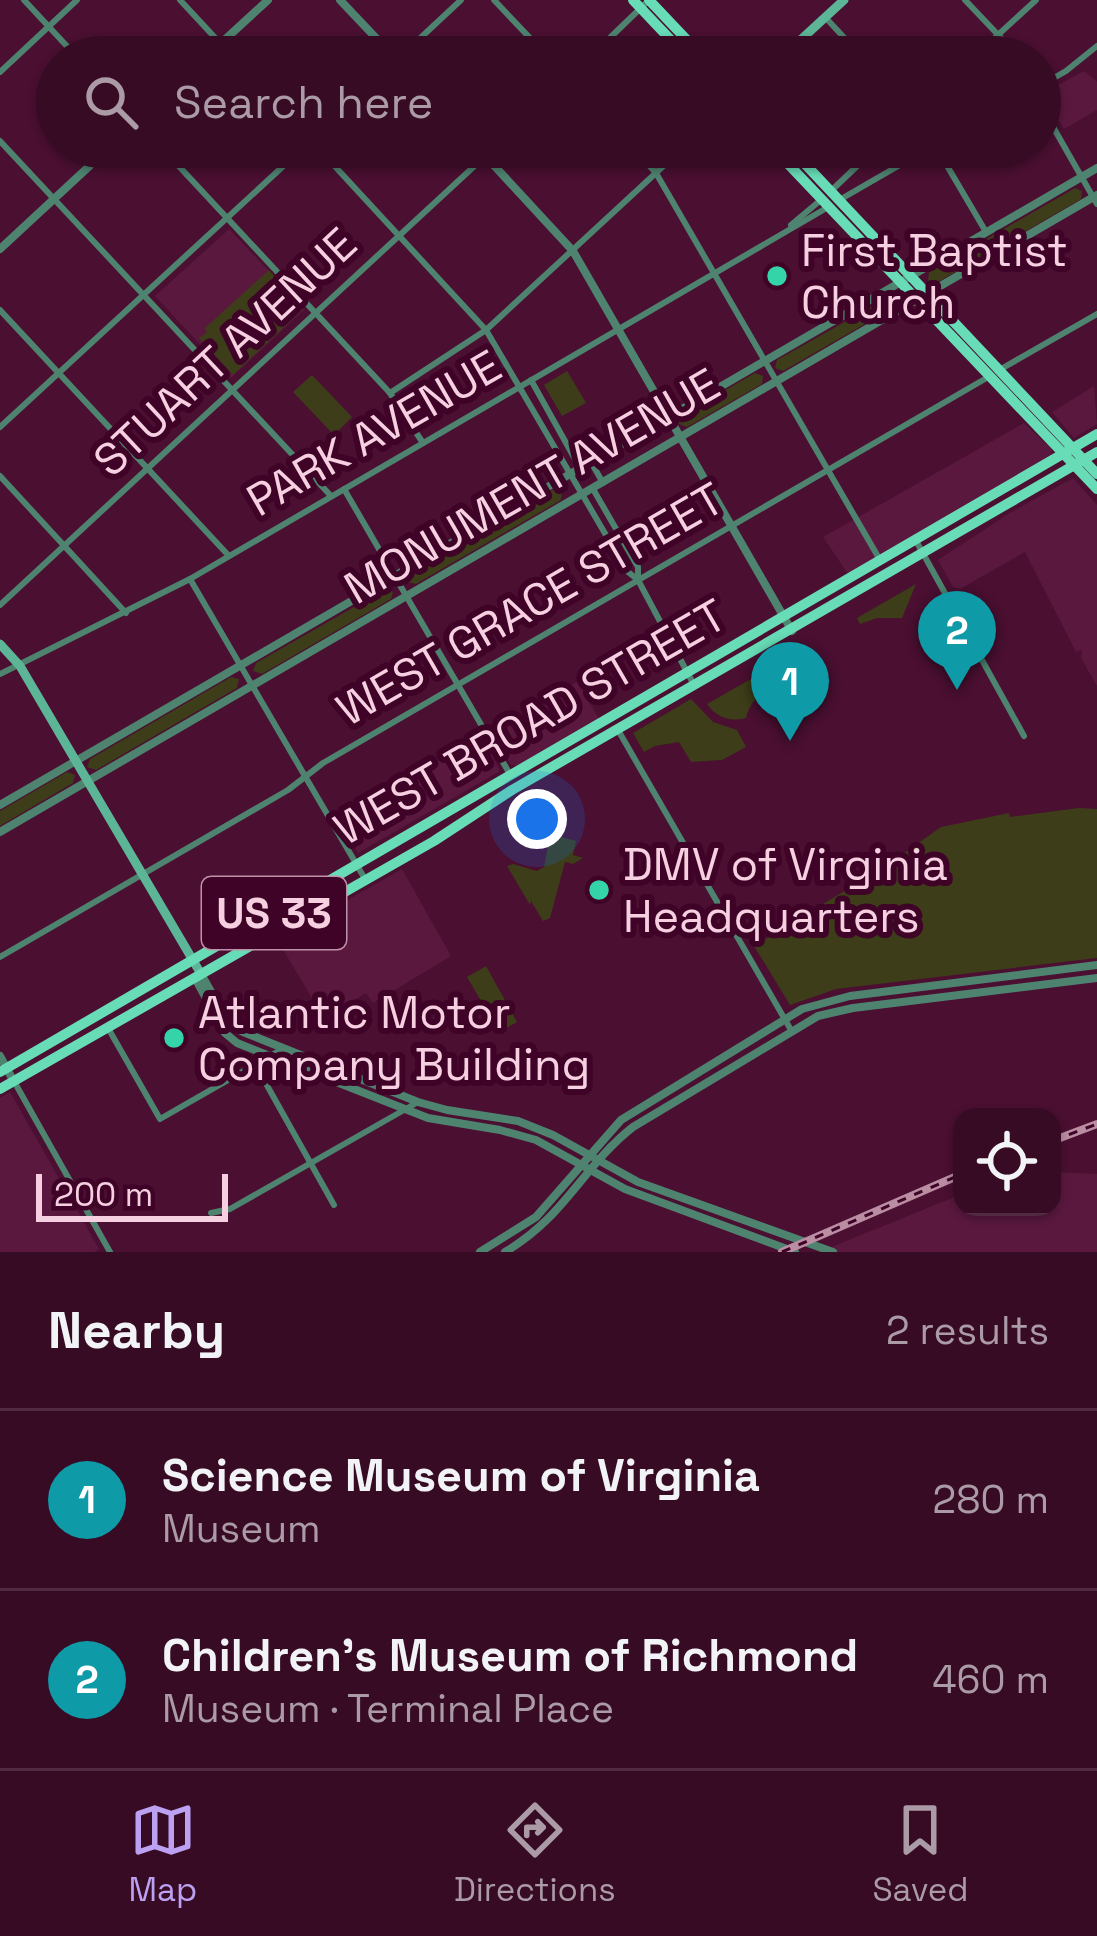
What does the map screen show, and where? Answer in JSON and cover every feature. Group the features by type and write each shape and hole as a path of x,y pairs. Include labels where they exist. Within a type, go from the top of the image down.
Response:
{"main road":[{"path":"805,36 844,0"},
{"path":"643,2 670,36"},
{"path":"643,2 680,36"},
{"path":"795,168 830,199"},
{"path":"806,168 994,374 1079,462 1097,474"},
{"name":"WEST BROAD STREET","path":"2,1065 191,961 1097,434"},
{"name":"WEST BROAD STREET","path":"0,1089 1097,452"},
{"path":"1079,462 1097,489"},
{"path":"0,644 20,666 198,976"}],"street":[{"path":"24,0 57,36"},
{"path":"38,36 76,0"},
{"path":"180,0 214,36"},
{"path":"230,36 268,0"},
{"path":"340,0 376,36"},
{"path":"421,36 461,0"},
{"path":"494,0 528,36"},
{"path":"965,0 998,35 1036,0"},
{"path":"610,36 643,2"},
{"path":"825,17 843,36"},
{"path":"0,72 36,38"},
{"path":"1061,74 1097,46"},
{"path":"1061,140 1096,199"},
{"path":"0,141 331,496"},
{"path":"0,249 87,168"},
{"path":"181,168 391,393 423,442"},
{"path":"0,427 281,168"},
{"path":"337,168 487,330 627,572 638,580 695,686"},
{"name":"STUART AVENUE","path":"0,605 473,168"},
{"path":"497,168 573,251 792,631"},
{"path":"652,168 880,560"},
{"path":"391,393 487,330 660,168"},
{"path":"830,199 858,168"},
{"name":"PARK AVENUE","path":"0,674 190,579 714,275 830,199 892,168"},
{"path":"947,168 987,232"},
{"name":"MONUMENT AVENUE","path":"0,805 1097,169"},
{"name":"MONUMENT AVENUE","path":"0,832 1096,199"},
{"path":"0,310 229,556"},
{"name":"WEST GRACE STREET","path":"0,957 1097,314"},
{"path":"531,380 580,468"},
{"path":"591,462 603,483"},
{"path":"0,476 126,613"},
{"path":"344,489 511,776"},
{"path":"593,489 638,567 638,580"},
{"path":"915,539 1024,736"},
{"path":"190,579 365,879"},
{"path":"610,716 791,1030"},
{"path":"500,1249 536,1216 621,1120 784,1018 830,999 1097,965"},
{"path":"198,976 230,1025 418,1102 518,1121 638,1182 832,1252"},
{"path":"198,976 228,1037 269,1056 441,1121 517,1134 644,1197 795,1252"},
{"path":"480,1252 500,1249 547,1223 633,1127 818,1016 1097,978"},
{"path":"107,1028 160,1119 284,1048"},
{"path":"255,1064 334,1205"},
{"path":"2,1065 110,1252"},
{"path":"211,1213 230,1209 418,1102"}],"shaded area":[{"path":"1084,71 1097,82 1097,110 1064,129 1061,124 1061,84"},
{"path":"1075,188 1082,191 1081,199 936,283 928,281 929,272"},
{"path":"229,229 305,309 231,378 155,296"},
{"path":"269,270 302,310 233,375 199,338"},
{"path":"896,293 901,298 898,305 783,371 775,368 777,360"},
{"path":"567,371 586,403 562,416 544,385"},
{"path":"755,373 763,376 762,384 687,427 679,424 681,416"},
{"path":"312,375 352,417 334,435 293,392"},
{"path":"1094,386 1097,424 1074,438 1052,412"},
{"path":"1024,423 1052,449 1051,456 848,574 823,537"},
{"path":"1073,478 1097,505 1097,686 1081,658 1082,650 1076,652 1025,552 960,589 953,587 938,560"},
{"path":"554,489 562,492 561,500 416,584 407,582 409,573"},
{"path":"916,584 902,618 860,624 857,618"},
{"path":"389,587 391,599 262,674 253,671 256,663"},
{"path":"800,651 803,671 791,692 762,694 746,718 724,718 707,704"},
{"path":"231,677 239,679 237,688 96,770 87,767 90,759"},
{"path":"578,681 599,719 517,766 511,765 490,731"},
{"path":"691,699 713,722 737,730 746,747 722,760 691,762 679,742 644,752 633,733"},
{"path":"482,736 500,771 358,853 339,820"},
{"path":"67,772 75,775 73,783 0,826 0,811"},
{"path":"1097,809 1097,958 836,989 790,1005 754,946 941,827 1009,813 1010,817"},
{"path":"550,834 576,841 573,855 583,858 573,864 565,862 550,918 543,921 531,901 533,892 530,905 507,866 537,871 544,867"},
{"path":"402,869 451,956 373,1003 366,993 324,1018 276,938 320,909 327,906 330,910"},
{"path":"486,966 517,1022 499,1032 467,977"},
{"path":"10,1092 99,1249 95,1252 0,1252 0,1098"},
{"path":"1061,1172 1097,1174 1097,1252 819,1252 953,1198 953,1216 1061,1216"}],"railway":[{"path":"1061,1138 1097,1124"},
{"path":"782,1252 953,1178"}],"place":[{"name":"First Baptist Church","path":"777,276"},
{"name":"Children's Museum of Richmond","path":"957,690"},
{"name":"Science Museum of Virginia","path":"790,741"},
{"name":"DMV of Virginia Headquarters","path":"599,890"},
{"name":"Atlantic Motor Company Building","path":"174,1038"}]}
